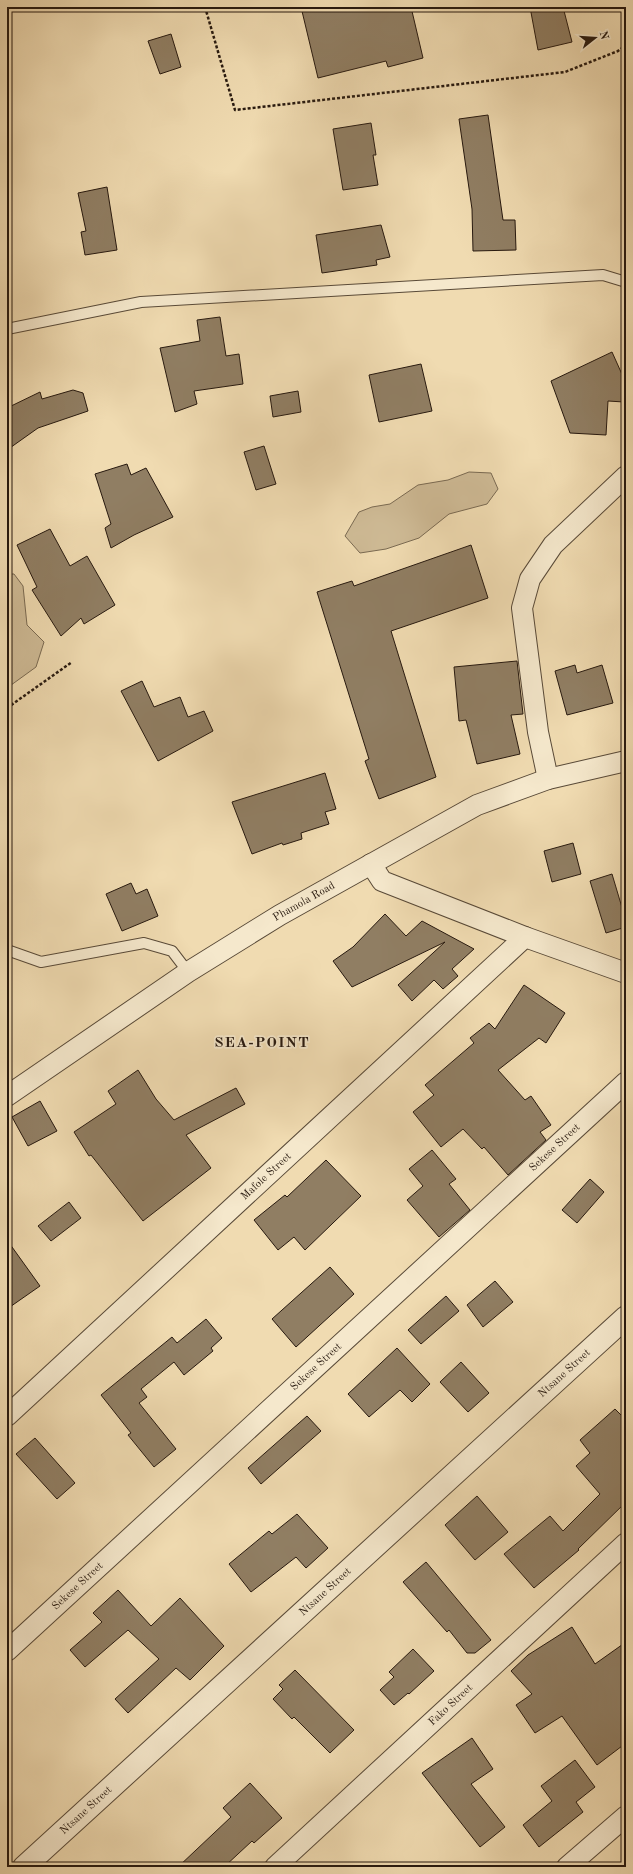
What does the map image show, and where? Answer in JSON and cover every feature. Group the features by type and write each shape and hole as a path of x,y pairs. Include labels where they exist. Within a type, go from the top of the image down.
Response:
{"street":[{"path":"548,779 538,732 522,608 530,580 553,545 626,476"},
{"name":"Phamola Road","path":"7,1096 188,972 280,915 477,805 548,779 626,761"},
{"path":"371,864 382,880 525,937 626,973"},
{"name":"Mafole Street","path":"7,1416 525,937"},
{"name":"Sekese Street","path":"7,1651 626,1082"},
{"name":"Ntsane Street","path":"24,1867 626,1316"},
{"name":"Fako Street","path":"274,1867 626,1543"},
{"path":"567,1867 626,1816"}],"lane":[{"path":"7,329 141,302 603,275 626,282"},
{"path":"7,950 41,962 144,944 172,951 188,972"}],"path":[{"path":"205,7 235,110 565,72 618,51 626,45"},
{"path":"7,708 72,662"}],"shaded area":[{"path":"469,472 491,473 498,489 487,504 449,514 419,538 386,549 360,553 345,536 359,512 372,507 390,504 418,485 448,480"},
{"path":"7,574 14,574 23,586 27,625 44,642 36,667 7,688"}],"building":[{"path":"301,7 411,7 423,58 388,67 386,61 318,78"},
{"path":"530,7 563,7 572,42 538,50"},
{"path":"171,34 181,67 160,74 148,41"},
{"path":"488,115 503,220 515,220 516,250 473,251 472,209 459,119"},
{"path":"371,123 376,155 373,155 378,185 343,190 333,129"},
{"path":"107,187 117,250 85,255 81,232 86,231 78,193"},
{"path":"381,225 390,257 376,260 377,265 322,273 316,235"},
{"path":"220,317 226,356 239,354 243,384 194,391 197,404 175,412 160,348 200,341 197,320"},
{"path":"612,352 625,381 624,402 608,401 606,435 570,433 551,381"},
{"path":"421,364 432,411 379,422 369,375"},
{"path":"73,390 83,393 88,411 38,428 7,450 7,408 40,392 42,399"},
{"path":"298,391 301,412 273,417 270,396"},
{"path":"264,446 276,484 256,490 244,452"},
{"path":"127,464 131,475 146,468 173,517 134,535 111,548 105,528 111,524 95,474"},
{"path":"50,529 70,566 87,556 115,605 84,624 81,618 61,636 32,590 37,587 17,545"},
{"path":"471,545 488,598 391,631 436,777 379,799 365,761 369,759 317,592 352,581 354,586"},
{"path":"517,661 523,714 511,715 520,754 477,764 466,720 459,721 454,667"},
{"path":"575,665 577,673 602,665 613,703 567,715 555,671"},
{"path":"142,681 154,707 180,697 188,717 204,711 213,731 158,761 121,691"},
{"path":"325,773 336,809 325,812 329,824 301,833 302,839 283,845 282,843 252,854 232,802"},
{"path":"573,843 581,874 552,882 544,851"},
{"path":"612,874 626,921 626,927 606,933 590,881"},
{"path":"131,883 136,894 147,889 158,916 122,931 106,894"},
{"path":"385,914 406,936 422,921 474,949 452,969 458,976 443,989 434,980 412,1001 398,985 445,942 352,987 333,961 353,947"},
{"path":"524,985 565,1013 546,1043 539,1038 498,1070 525,1100 531,1096 551,1125 540,1132 546,1140 508,1175 484,1147 482,1149 463,1129 441,1147 413,1112 434,1095 425,1085 474,1043 470,1038 489,1023 495,1029"},
{"path":"138,1070 156,1099 174,1120 236,1088 245,1104 186,1135 211,1168 143,1221 91,1155 89,1156 74,1132 116,1104 108,1091"},
{"path":"40,1101 57,1131 28,1146 12,1117"},
{"path":"432,1150 456,1179 449,1184 470,1210 439,1237 407,1200 423,1186 409,1169"},
{"path":"326,1160 361,1196 305,1250 294,1237 278,1250 254,1220 285,1195 287,1197"},
{"path":"590,1179 604,1192 577,1223 562,1210"},
{"path":"69,1202 81,1218 51,1241 38,1226"},
{"path":"7,1240 40,1286 7,1309"},
{"path":"330,1267 354,1294 296,1347 272,1319"},
{"path":"495,1281 513,1302 483,1327 467,1305"},
{"path":"446,1296 459,1311 421,1344 408,1330"},
{"path":"206,1319 222,1338 211,1348 213,1351 184,1375 174,1362 141,1389 147,1397 139,1403 176,1449 154,1467 128,1435 131,1433 101,1395 172,1337 177,1343"},
{"path":"397,1348 430,1384 412,1402 400,1390 369,1417 348,1394"},
{"path":"461,1362 489,1393 468,1412 440,1382"},
{"path":"615,1409 626,1420 626,1502 578,1549 579,1550 534,1588 504,1554 550,1516 563,1531 600,1494 576,1466 590,1453 580,1440"},
{"path":"307,1416 321,1431 261,1484 248,1468"},
{"path":"35,1438 75,1483 57,1499 16,1454"},
{"path":"477,1496 508,1532 475,1560 445,1525"},
{"path":"297,1514 328,1548 306,1568 296,1557 251,1592 229,1564 269,1531 272,1534"},
{"path":"426,1562 491,1640 475,1653 467,1653 449,1630 447,1632 403,1582"},
{"path":"118,1590 151,1626 180,1598 224,1646 190,1680 176,1668 128,1713 115,1699 159,1659 128,1630 85,1667 70,1650 102,1622 93,1613"},
{"path":"572,1627 595,1664 626,1642 626,1743 597,1765 562,1716 535,1733 516,1705 532,1694 511,1671 528,1655"},
{"path":"413,1649 434,1671 409,1694 408,1693 394,1705 380,1690 394,1677 389,1672"},
{"path":"295,1670 354,1730 330,1753 294,1717 292,1719 273,1699 283,1689 279,1685"},
{"path":"472,1738 493,1769 471,1784 505,1827 480,1847 422,1773"},
{"path":"575,1760 595,1787 576,1802 583,1812 539,1847 523,1825 552,1801 541,1786"},
{"path":"250,1783 282,1818 254,1843 252,1841 224,1867 178,1867 231,1817 223,1808"}],"district":[{"name":"SEA-POINT","path":"262,1043"}]}
